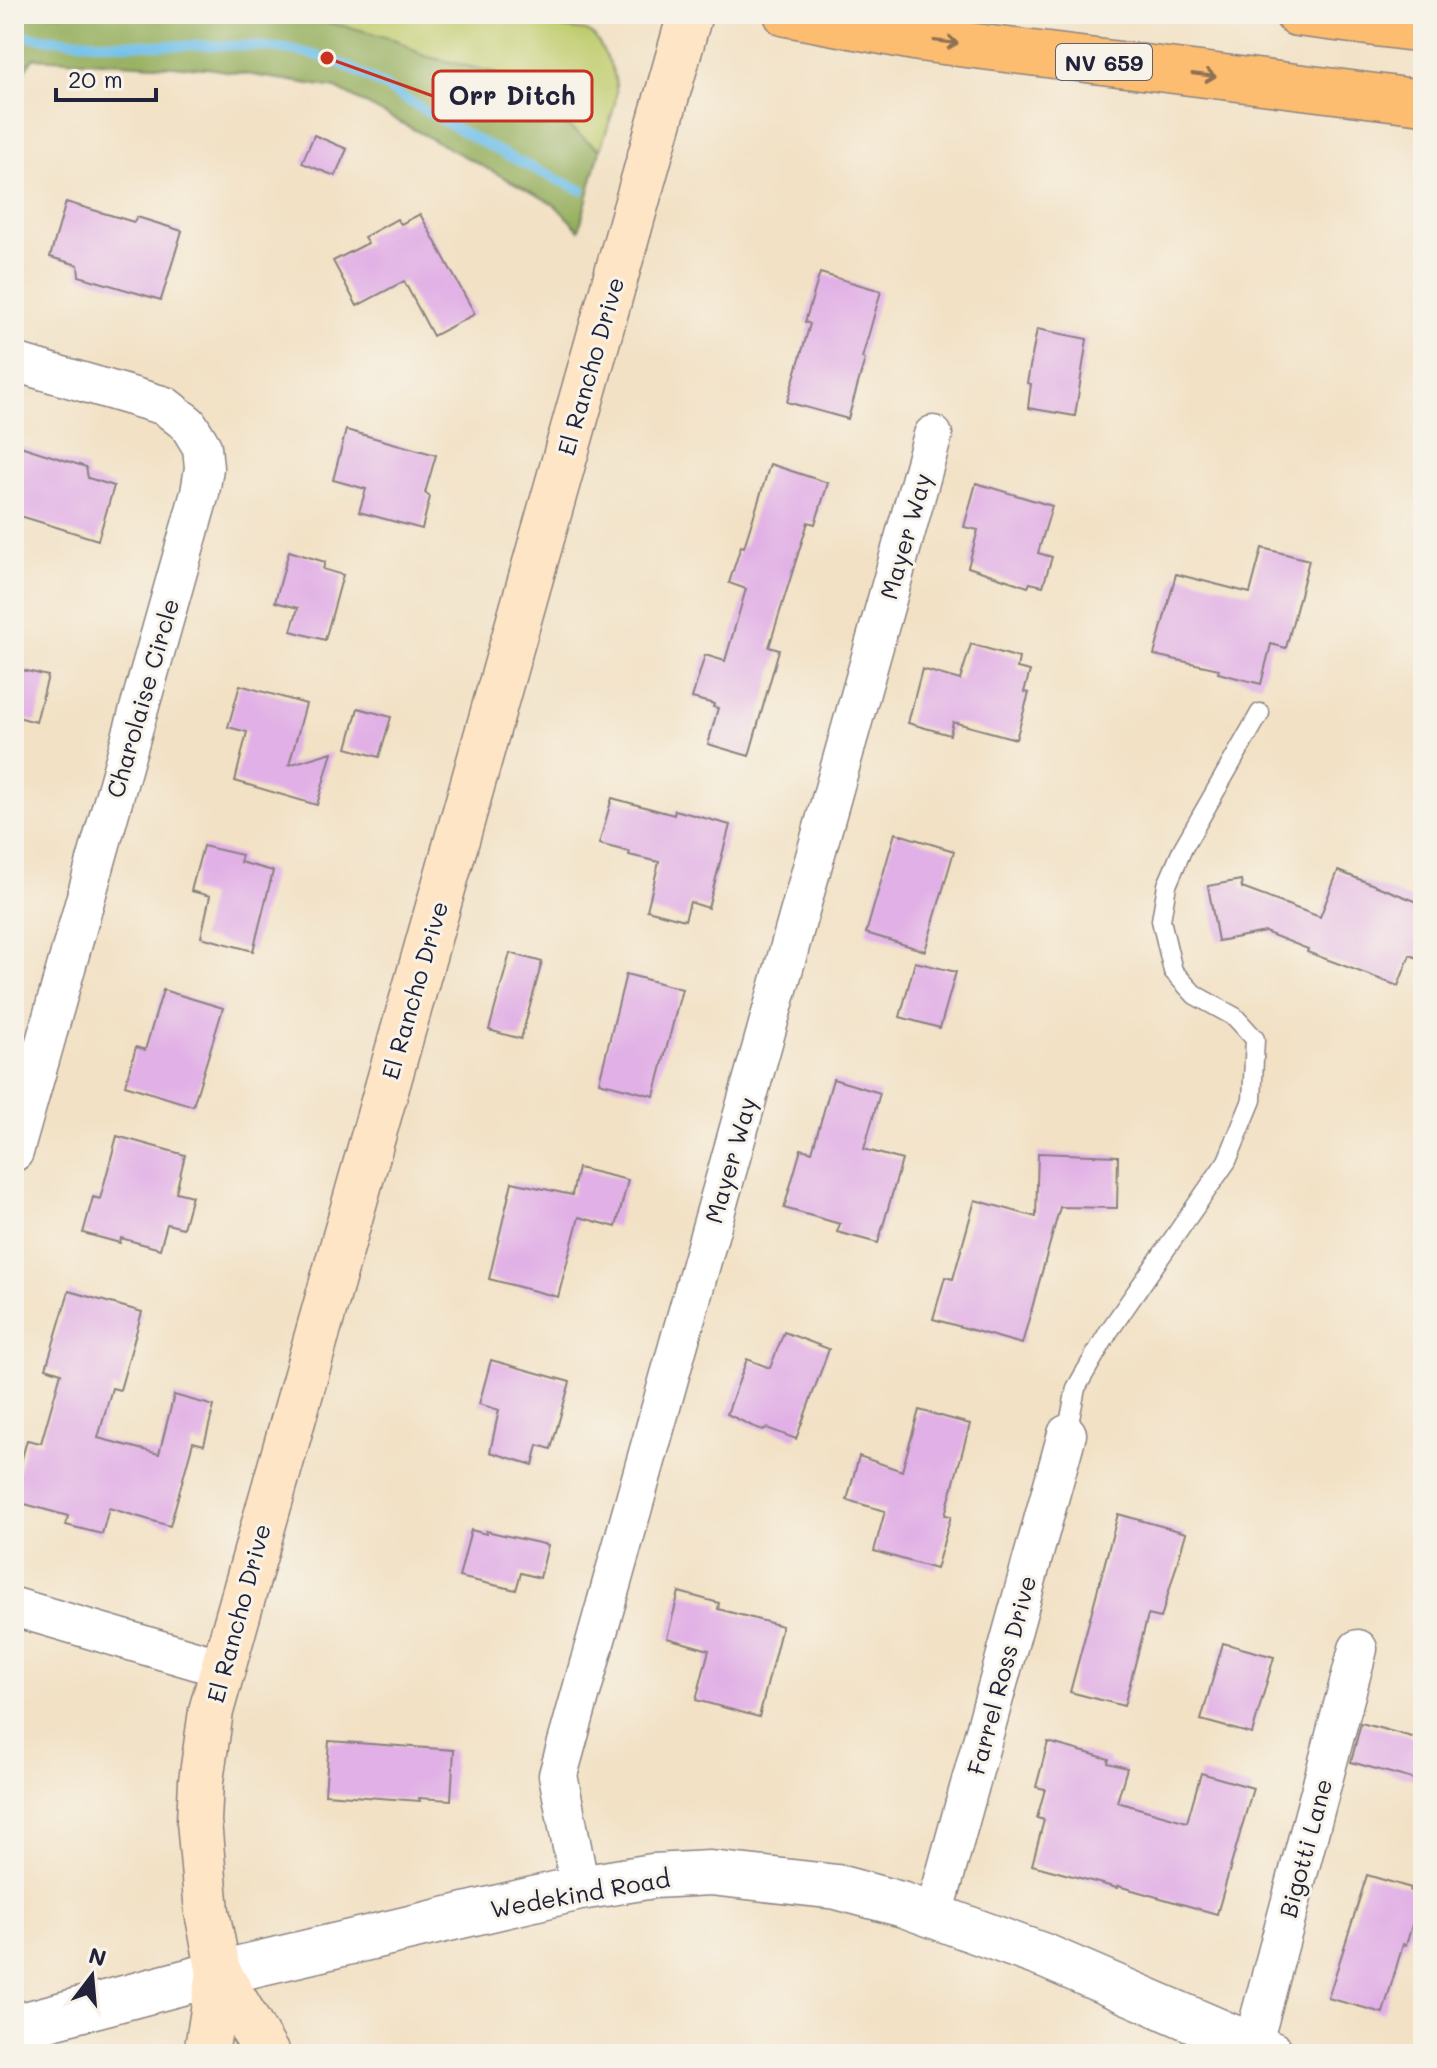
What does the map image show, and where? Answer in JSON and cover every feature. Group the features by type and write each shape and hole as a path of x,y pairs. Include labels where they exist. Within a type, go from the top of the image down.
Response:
{"main road":[{"name":"El Rancho Drive","path":"206,2054 219,1973 203,1884 199,1821 206,1741 222,1668 690,14"},
{"name":"NV 659","path":"786,14 919,39 1423,102"},
{"path":"1297,14 1423,30"},
{"name":"El Rancho Drive","path":"219,1973 267,2054"}],"street":[{"name":"Charolaise Circle","path":"14,362 165,406 188,424 202,447 204,468 196,509 14,1152"},
{"name":"Mayer Way","path":"580,1888 558,1775 933,435"},
{"name":"Farrel Ross Drive","path":"934,1915 1067,1434"},
{"path":"14,1607 222,1668"},
{"name":"Bigotti Lane","path":"1262,2050 1358,1649"},
{"name":"Wedekind Road","path":"14,2027 219,1973 580,1888 653,1876 710,1873 837,1887 934,1915 1047,1957 1262,2050"}],"lane":[{"path":"1067,1434 1076,1388 1109,1331 1227,1161 1252,1100 1255,1039 1235,1017 1195,995 1173,971 1161,920 1167,885 1183,848 1260,713"}],"green space":[{"path":"14,14 277,14 350,27 396,40 424,56 493,72 600,150 579,230 554,204 336,88 207,68 33,58 24,72 14,70"},
{"path":"277,14 468,14 587,31 596,39 610,63 616,88 616,99 600,150 493,72 424,56 396,40"}],"building":[{"path":"314,135 347,149 335,176 302,163"},
{"path":"66,202 134,222 137,217 182,231 161,300 79,276 78,265 50,257"},
{"path":"420,214 475,314 433,336 404,281 357,306 333,261 368,243 364,237 397,219 401,224"},
{"path":"820,273 881,291 848,419 787,402 810,324 805,322"},
{"path":"1037,329 1087,339 1075,416 1028,408 1031,384 1027,383"},
{"path":"346,430 436,455 425,493 430,497 422,529 359,512 366,489 333,480"},
{"path":"14,444 86,467 88,478 114,486 98,540 14,514"},
{"path":"770,464 828,483 815,524 808,522 769,647 779,650 749,756 708,744 718,708 692,698 705,655 725,661 746,589 729,583 741,546 744,547"},
{"path":"976,483 1052,506 1038,553 1052,557 1043,586 1030,583 1028,587 968,567 978,530 964,527"},
{"path":"1262,548 1309,560 1286,648 1271,644 1261,684 1218,673 1219,669 1154,655 1176,574 1250,593"},
{"path":"289,551 325,562 323,569 343,575 325,640 291,631 298,608 275,602"},
{"path":"971,644 1019,658 1017,668 1030,671 1024,692 1029,693 1016,739 953,722 950,735 908,723 922,669 960,680"},
{"path":"14,668 48,676 36,722 14,716"},
{"path":"240,685 306,704 289,765 332,752 317,805 235,781 247,732 228,727"},
{"path":"358,708 391,717 379,757 347,748"},
{"path":"612,798 674,815 675,810 730,825 708,908 690,902 685,920 647,910 659,862 599,844"},
{"path":"895,833 954,851 925,951 866,933"},
{"path":"203,846 242,855 240,862 273,871 253,951 201,937 210,896 191,891"},
{"path":"1338,871 1423,904 1423,960 1410,955 1398,986 1307,952 1308,949 1265,932 1218,941 1208,886 1241,880 1242,888 1320,917"},
{"path":"510,953 542,962 521,1039 489,1030"},
{"path":"915,962 956,972 940,1028 900,1017"},
{"path":"626,974 682,989 654,1096 599,1082"},
{"path":"163,990 223,1008 193,1106 125,1085 136,1047 145,1050"},
{"path":"833,1079 880,1093 864,1149 902,1160 878,1243 837,1232 840,1224 784,1208 801,1149 812,1152"},
{"path":"117,1136 185,1155 176,1192 192,1196 183,1228 167,1224 160,1249 121,1238 120,1243 83,1233 93,1197 100,1199"},
{"path":"1038,1153 1118,1156 1117,1208 1060,1207 1022,1344 933,1319 945,1277 953,1279 975,1200 1036,1217"},
{"path":"578,1168 628,1180 616,1227 579,1217 558,1297 489,1279 512,1182 572,1195"},
{"path":"69,1291 142,1312 120,1390 112,1388 98,1438 159,1454 174,1395 214,1406 204,1445 193,1442 170,1526 109,1508 102,1534 66,1525 68,1516 14,1501 14,1487 27,1440 41,1443 61,1373 46,1368"},
{"path":"784,1332 829,1349 796,1439 767,1428 763,1430 727,1414 747,1359 770,1368"},
{"path":"491,1360 570,1382 551,1449 538,1445 533,1465 490,1452 499,1410 479,1404"},
{"path":"919,1410 970,1424 945,1515 951,1516 936,1569 874,1551 885,1511 847,1500 859,1456 902,1471"},
{"path":"1118,1514 1186,1533 1161,1618 1148,1615 1124,1706 1070,1692"},
{"path":"471,1530 548,1545 540,1578 521,1573 516,1590 459,1577"},
{"path":"679,1592 719,1603 718,1609 782,1626 759,1717 696,1700 709,1650 667,1638"},
{"path":"1223,1643 1274,1657 1252,1734 1201,1720"},
{"path":"1361,1723 1423,1740 1423,1782 1351,1762"},
{"path":"329,1741 454,1750 451,1800 419,1798 420,1801 325,1794"},
{"path":"1048,1742 1109,1759 1108,1763 1127,1768 1117,1802 1187,1822 1201,1773 1253,1788 1217,1914 1032,1865 1044,1820 1037,1818 1045,1789 1036,1787"},
{"path":"1367,1875 1411,1888 1410,1891 1421,1895 1383,2013 1328,1998"}],"waterway":[{"path":"14,35 118,44 263,47 307,53 352,69 479,141 581,190"}],"place":[{"name":"Orr Ditch","path":"327,58"}]}
